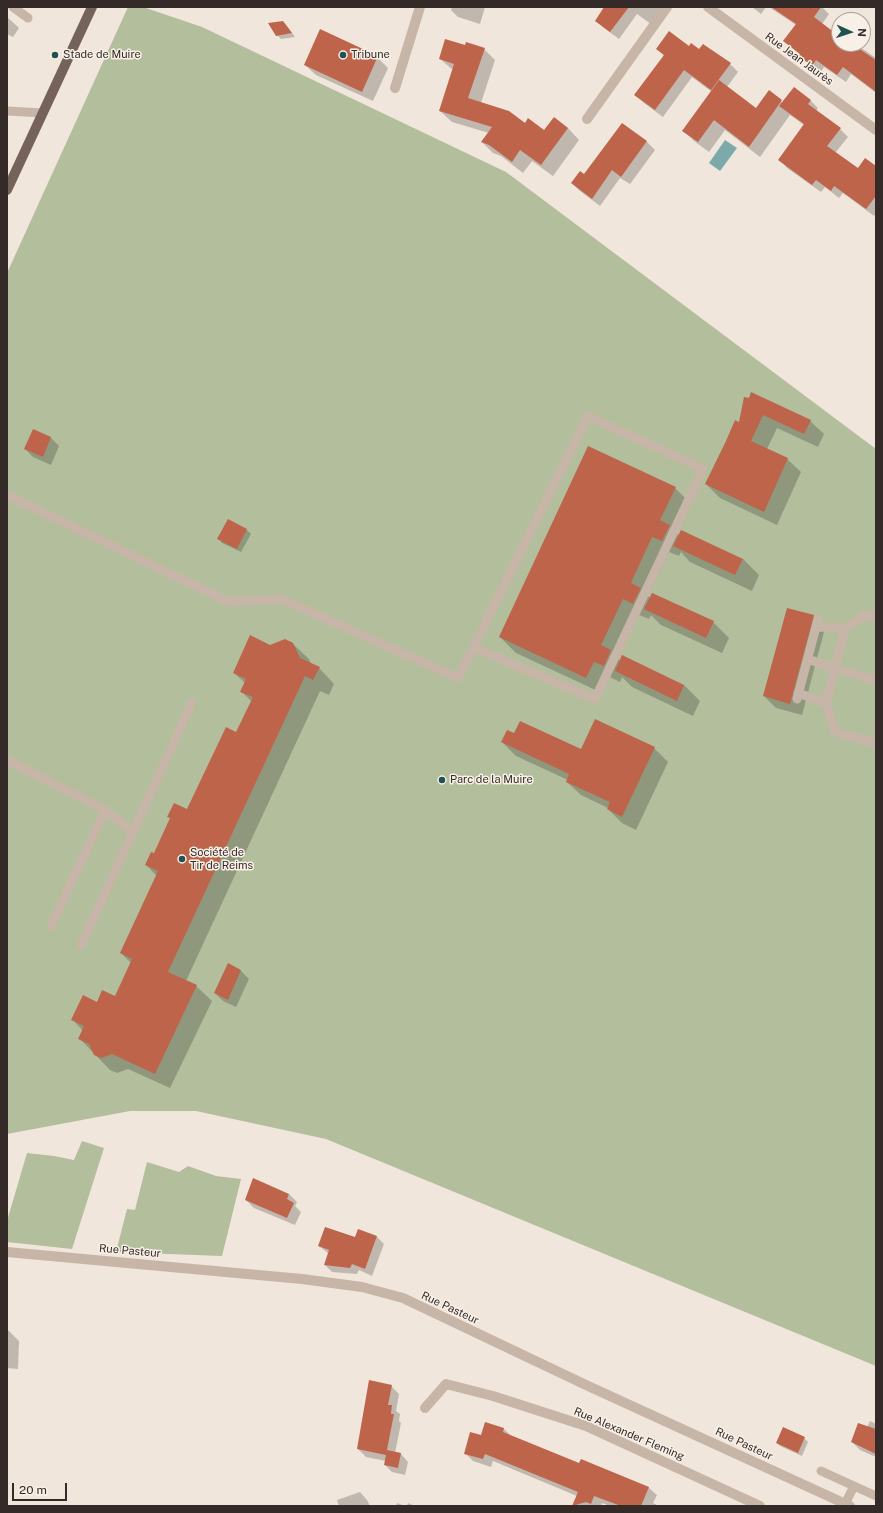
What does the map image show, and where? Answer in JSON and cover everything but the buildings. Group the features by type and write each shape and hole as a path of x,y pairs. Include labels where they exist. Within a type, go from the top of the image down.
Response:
{"main road":[{"path":"7,190 92,7"}],"street":[{"path":"395,88 420,7"},
{"path":"587,119 667,7"},
{"name":"Rue Jean Jaurès","path":"708,7 876,130"},
{"name":"Rue Pasteur","path":"7,1252 302,1279 362,1287 403,1298 586,1385 847,1505"},
{"name":"Rue Alexander Fleming","path":"425,1408 446,1384 493,1396 586,1426 760,1506"}],"lane":[{"path":"13,7 28,18"},
{"path":"7,111 43,113"},
{"path":"7,495 230,602 281,599 458,678 588,416 703,469 595,699 474,647"},
{"path":"826,702 798,696 817,623 845,628 865,615 876,617"},
{"path":"845,628 826,702 835,732 876,742"},
{"path":"808,659 835,669 876,680"},
{"path":"81,944 192,702"},
{"path":"7,760 105,810 133,832"},
{"path":"51,926 105,810"},
{"path":"821,1471 876,1496"},
{"path":"847,1505 854,1486"}],"green space":[{"name":"Parc de la Muire","path":"128,7 143,7 202,27 506,172 876,449 876,1366 326,1139 196,1111 130,1111 7,1134 7,273"},
{"path":"82,1141 104,1148 72,1249 7,1242 7,1221 27,1153 74,1160"},
{"path":"147,1162 179,1172 188,1166 216,1176 241,1179 222,1256 116,1252 127,1209 135,1210"}],"water":[{"path":"725,140 737,148 720,171 709,163"}],"place":[{"name":"Stade de Muire","path":"55,55"},
{"name":"Tribune","path":"343,55"},
{"name":"Parc de la Muire","path":"442,780"},
{"name":"Société de Tir de Reims","path":"182,859"}]}
